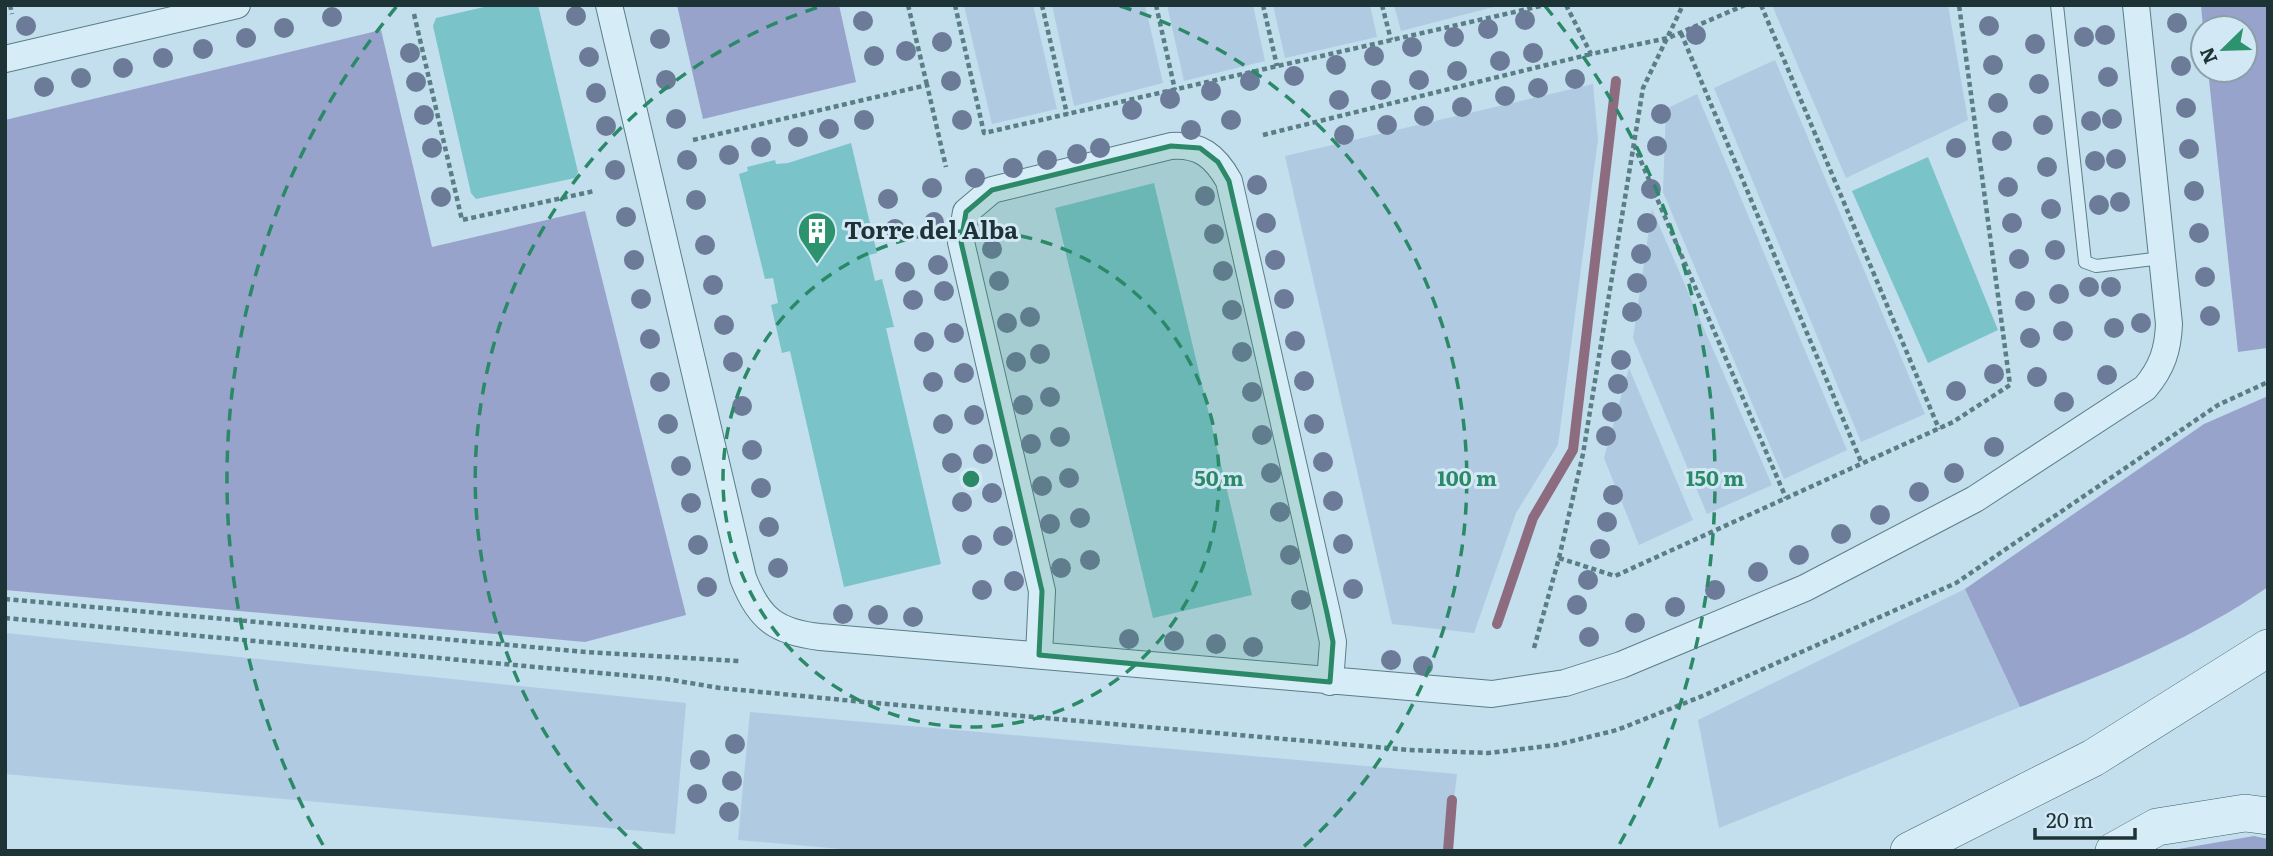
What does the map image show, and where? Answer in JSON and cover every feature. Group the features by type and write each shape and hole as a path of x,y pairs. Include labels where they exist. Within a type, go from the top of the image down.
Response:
{"main road":[{"path":"1909,851 2093,758 2268,648"},
{"path":"2114,851 2157,827 2260,810"}],"street":[{"path":"5,59 237,5"},
{"path":"609,5 743,578 758,611 784,629 798,634 1492,694 1565,683 1708,632 1892,544 1975,499 2145,388 2157,374 2168,345 2162,258 2136,5"},
{"path":"1039,655 1042,591 961,242 962,226 967,212 992,190 1186,145 1200,148 1219,162 1229,181 1333,642 1330,682"}],"lane":[{"path":"2057,5 2085,262 2096,266 2162,258"}],"path":[{"path":"10,5 12,14"},
{"path":"908,5 946,167"},
{"path":"955,5 984,133 1545,5"},
{"path":"1042,5 1067,114"},
{"path":"1156,5 1175,90"},
{"path":"1264,5 1277,66"},
{"path":"1382,5 1391,40"},
{"path":"1566,5 1591,54"},
{"path":"1534,648 1559,558 1583,454 1643,88 1683,5"},
{"path":"1263,135 1591,54 1668,38 1745,5"},
{"path":"1761,5 1939,429"},
{"path":"1559,558 1615,576 1939,429 2010,385 1959,5"},
{"path":"414,14 462,220 594,191"},
{"path":"1681,33 1862,464"},
{"path":"693,140 927,85"},
{"path":"1634,144 1786,498"},
{"path":"5,599 586,652 739,661"}],"highlighted area":[{"path":"1171,146 1200,148 1218,162 1229,181 1327,613 1333,642 1330,682 1039,655 1042,591 961,242 966,212 992,190"}],"shaded area":[{"path":"677,5 839,5 856,82 703,119"},
{"path":"964,5 1033,5 1057,109 992,124"},
{"path":"1052,5 1145,5 1163,83 1074,106"},
{"path":"1167,5 1253,5 1265,61 1184,81"},
{"path":"1273,5 1370,5 1377,37 1285,58"},
{"path":"1394,5 1501,5 1401,31"},
{"path":"1772,5 1948,5 1968,120 1846,178"},
{"path":"2201,5 2268,5 2267,348 2238,352 2209,84 2259,84 2259,14 2202,14"},
{"path":"381,30 432,247 585,211 686,615 585,642 5,590 5,120"},
{"path":"1775,60 1925,414 1861,442 1714,88"},
{"path":"1593,84 1598,139 1558,445 1516,513 1474,633 1392,624 1285,156"},
{"path":"1697,94 1847,450 1784,479 1663,192 1666,109"},
{"path":"1652,209 1772,485 1707,514 1633,338"},
{"path":"1629,368 1693,520 1639,545 1604,458"},
{"path":"2268,396 2268,587 2179,639 2116,669 2020,707 1965,589 2204,424"},
{"path":"1965,589 2020,707 1719,828 1698,720"},
{"path":"5,633 686,703 675,834 5,774"},
{"path":"750,712 1457,774 1448,851 864,851 738,840"},
{"path":"2254,836 2268,839 2268,851 2167,851"}],"building":[{"path":"493,5 538,5 578,172 575,178 476,199 471,193 433,26 436,18"},
{"path":"851,143 877,253 869,255 875,281 882,279 894,327 886,328 941,564 844,587 790,351 782,353 771,305 778,303 773,278 765,279 739,174 748,171 747,167 775,160 776,164 788,163"},
{"path":"1928,157 1998,330 1928,363 1852,191"},
{"path":"1154,183 1252,595 1153,618 1055,208"}],"waterway":[{"path":"1497,624 1533,518 1573,450 1616,81"},
{"path":"1448,851 1452,800"}],"place":[{"name":"Torre del Alba","path":"817,265"}]}
